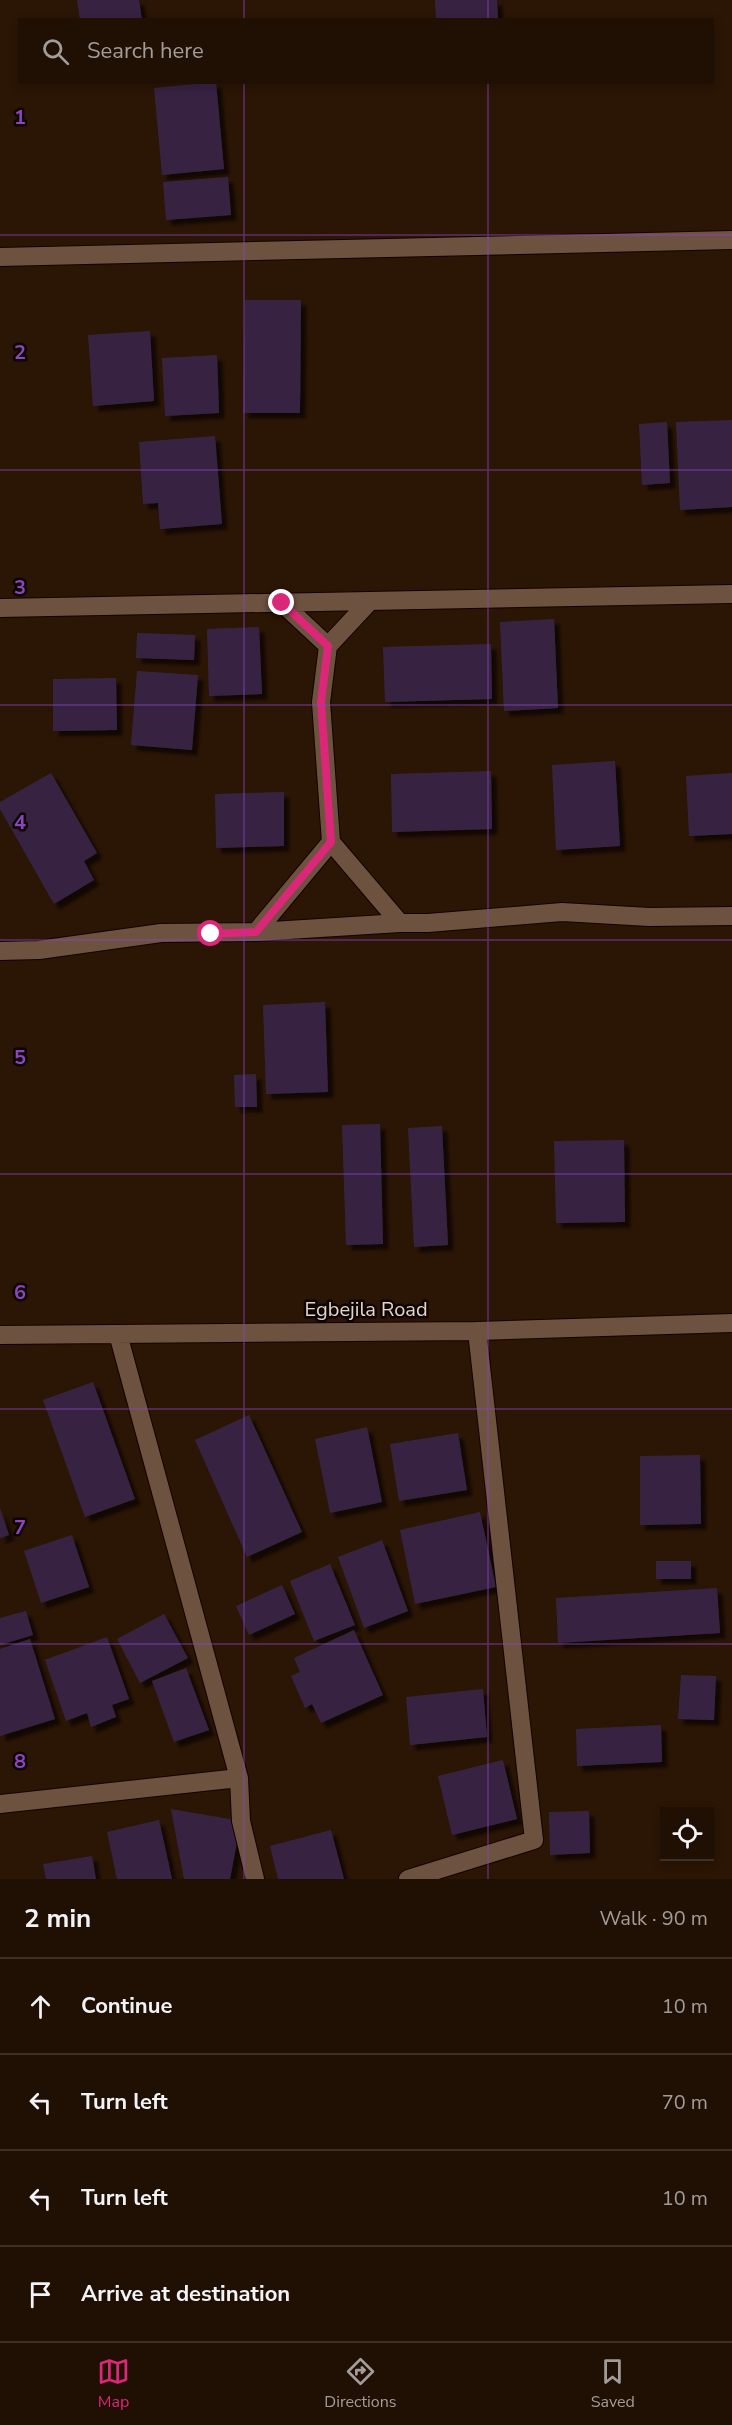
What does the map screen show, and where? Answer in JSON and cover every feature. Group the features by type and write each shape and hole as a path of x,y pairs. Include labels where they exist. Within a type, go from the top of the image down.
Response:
{"street":[{"path":"0,257 732,240"},
{"path":"0,608 732,594"},
{"path":"370,601 328,646 321,702 331,842 400,923"},
{"path":"282,603 328,646"},
{"path":"256,932 331,842"},
{"path":"0,951 39,950 161,933 256,932 428,923 562,912 649,917 732,916"},
{"name":"Egbejila Road","path":"0,1335 477,1331 732,1323"},
{"path":"408,1879 534,1840 477,1331"},
{"path":"118,1334 240,1778 241,1821 255,1879"},
{"path":"0,1804 240,1778"}],"building":[{"path":"77,0 139,0 142,18 80,18"},
{"path":"435,0 497,0 498,18 436,18"},
{"path":"216,84 224,169 162,175 154,88"},
{"path":"228,177 231,215 166,220 163,182"},
{"path":"245,300 301,300 300,413 243,413"},
{"path":"150,331 154,401 93,406 88,335"},
{"path":"217,355 219,413 165,416 162,358"},
{"path":"732,420 732,507 680,510 676,422"},
{"path":"667,422 670,483 642,485 639,424"},
{"path":"215,436 222,524 160,529 158,503 143,504 139,442"},
{"path":"554,619 558,708 504,711 500,622"},
{"path":"259,627 262,694 209,696 207,629"},
{"path":"137,633 195,635 194,660 136,658"},
{"path":"491,644 492,699 385,702 383,647"},
{"path":"137,671 198,675 192,750 131,745"},
{"path":"116,678 117,730 53,731 53,679"},
{"path":"615,761 620,846 556,850 552,765"},
{"path":"491,771 492,829 392,832 391,774"},
{"path":"51,773 97,853 84,861 94,880 54,904 0,809 0,802"},
{"path":"732,773 732,834 689,836 686,776"},
{"path":"284,792 284,846 216,848 215,794"},
{"path":"325,1002 328,1092 266,1094 263,1005"},
{"path":"256,1074 257,1107 235,1107 234,1075"},
{"path":"380,1124 383,1244 346,1245 342,1125"},
{"path":"442,1126 448,1245 414,1247 408,1128"},
{"path":"624,1140 625,1222 556,1223 554,1141"},
{"path":"93,1382 135,1499 85,1517 43,1400"},
{"path":"249,1415 302,1532 247,1557 195,1440"},
{"path":"367,1427 382,1502 330,1513 315,1439"},
{"path":"458,1433 467,1490 399,1501 390,1444"},
{"path":"700,1455 701,1524 640,1525 640,1456"},
{"path":"0,1508 9,1535 0,1538"},
{"path":"480,1512 496,1587 415,1604 400,1530"},
{"path":"72,1535 89,1587 41,1603 24,1551"},
{"path":"382,1540 408,1611 364,1628 338,1557"},
{"path":"656,1561 691,1561 691,1579 656,1579"},
{"path":"330,1564 355,1625 314,1641 290,1581"},
{"path":"282,1585 295,1614 249,1635 236,1606"},
{"path":"717,1588 720,1633 558,1643 556,1598"},
{"path":"26,1611 33,1635 0,1645 0,1618"},
{"path":"164,1614 188,1658 140,1683 117,1639"},
{"path":"354,1630 383,1695 321,1723 312,1704 305,1708 291,1676 300,1672 294,1658"},
{"path":"107,1637 129,1699 112,1705 116,1717 91,1727 87,1713 66,1721 45,1660"},
{"path":"30,1639 55,1719 0,1736 0,1649"},
{"path":"186,1668 209,1730 174,1742 152,1681"},
{"path":"681,1675 716,1676 714,1720 678,1719"},
{"path":"483,1689 487,1737 410,1745 406,1697"},
{"path":"661,1725 662,1762 577,1766 576,1729"},
{"path":"503,1760 517,1819 452,1835 438,1776"},
{"path":"171,1809 241,1821 230,1879 184,1879"},
{"path":"589,1811 590,1853 550,1855 549,1812"},
{"path":"159,1820 172,1879 117,1879 107,1832"},
{"path":"331,1830 344,1879 278,1879 270,1846"},
{"path":"92,1856 96,1879 46,1879 43,1864"}],"route":[{"path":"211,934 256,932 331,842 321,702 328,646 282,603"}]}
